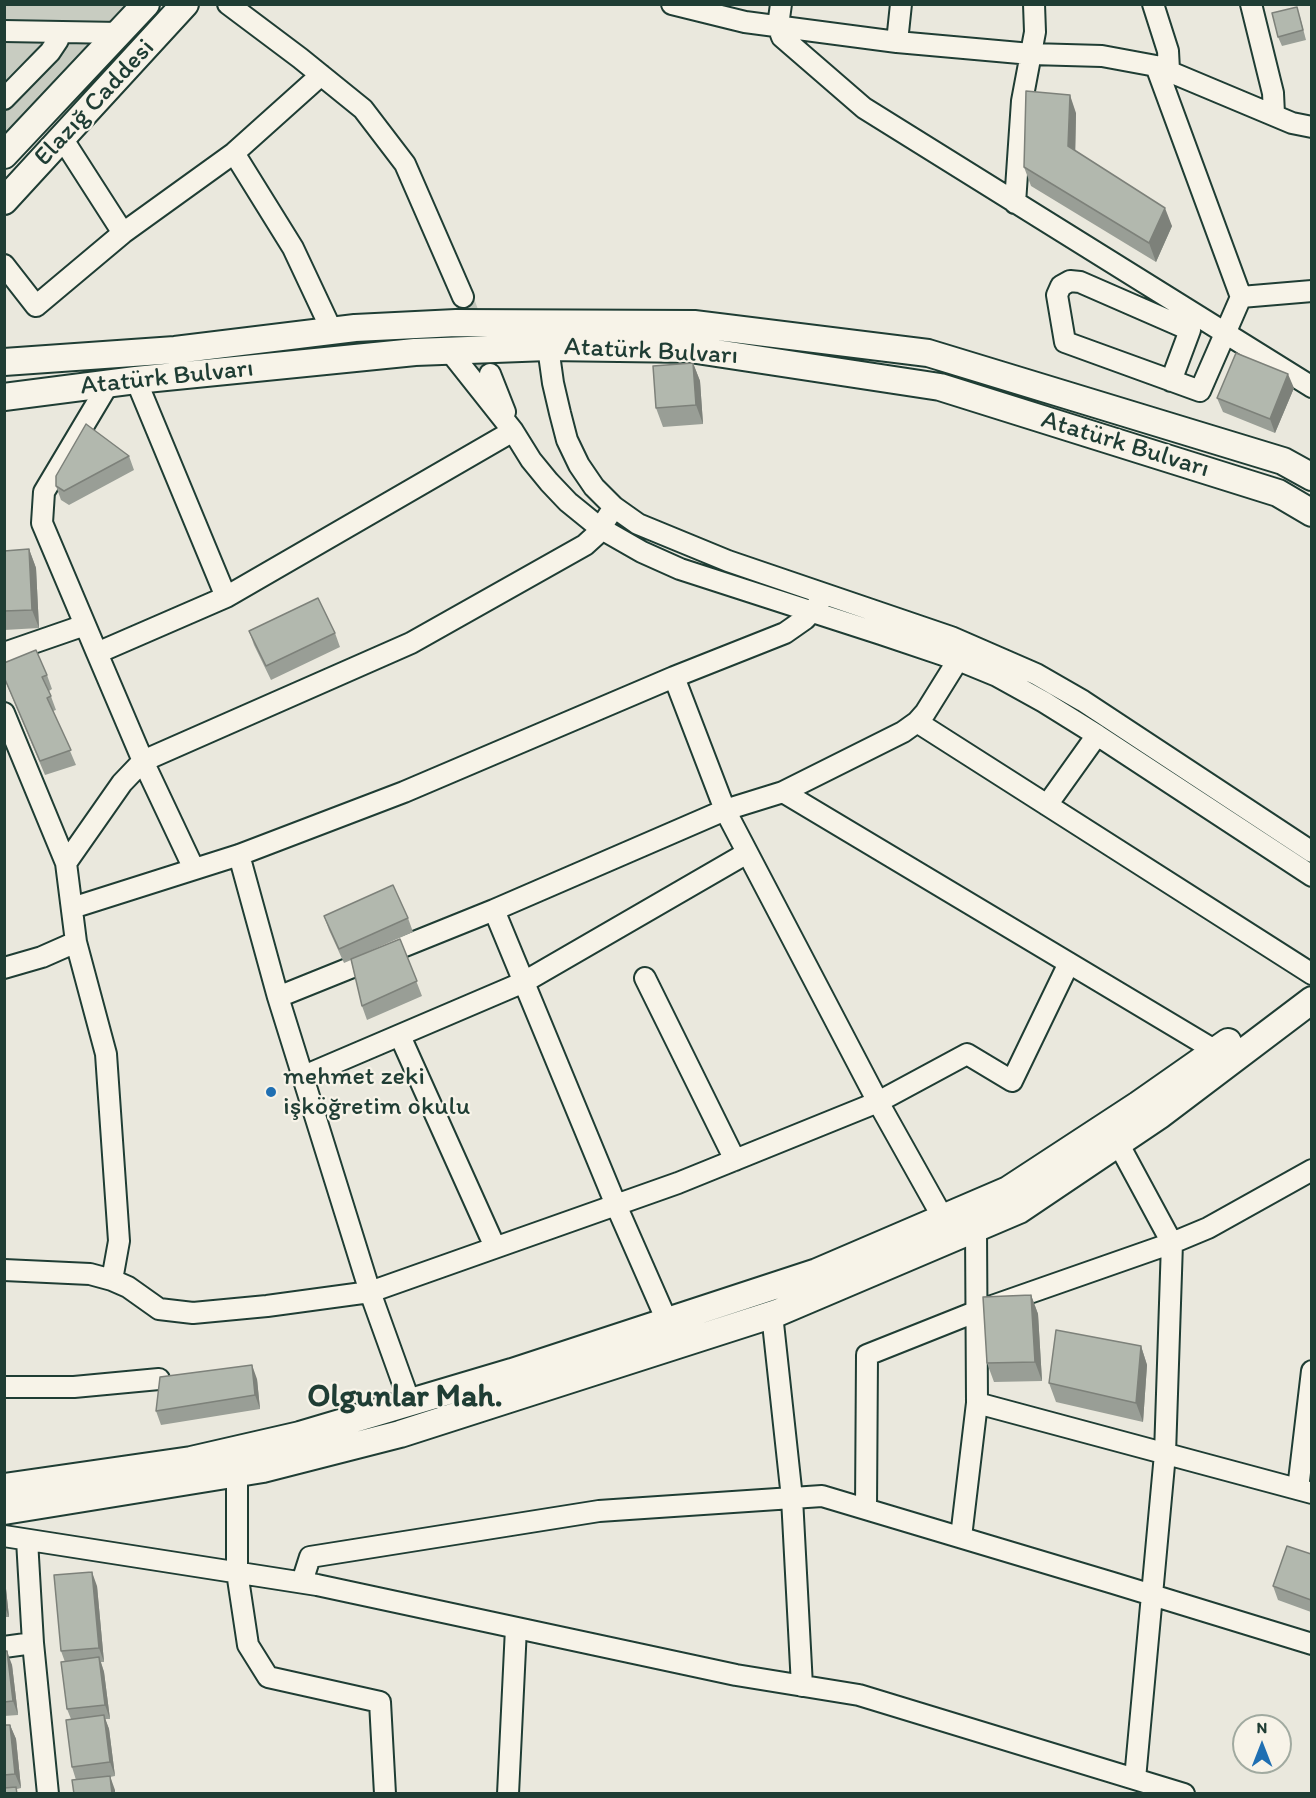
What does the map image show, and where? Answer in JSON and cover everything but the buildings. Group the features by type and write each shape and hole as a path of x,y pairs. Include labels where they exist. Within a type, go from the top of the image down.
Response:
{"main road":[{"path":"4,155 146,4"},
{"name":"Elazığ Caddesi","path":"4,201 184,4"},
{"name":"Atatürk Bulvarı","path":"4,362 175,350 332,331 456,322 694,324 928,353 1283,462 1311,477"},
{"name":"Atatürk Bulvarı","path":"4,398 136,380 448,349 548,347 690,349 940,387 1278,493 1311,513"},
{"path":"4,1487 191,1460 300,1435 512,1372 817,1272 1008,1190 1138,1105 1311,983"},
{"path":"4,1511 263,1469 400,1434 772,1314 1019,1210 1160,1114 1311,1000"}],"street":[{"path":"228,4 363,109 405,164 463,297"},
{"path":"672,4 745,22 897,42 1031,54 1102,56 1163,68 1292,123 1311,127"},
{"path":"781,4 778,27 783,37 864,108 1311,387"},
{"path":"897,42 901,4"},
{"path":"1015,203 1022,101 1035,32 1034,4"},
{"path":"1153,4 1168,51 1163,68 1241,297 1200,392 1065,342 1057,295 1061,286 1070,281 1080,282 1190,330 1171,381"},
{"path":"1251,4 1273,93 1274,114"},
{"path":"4,31 120,33"},
{"path":"4,99 55,46 59,32"},
{"path":"4,265 36,306 123,233 234,153 321,75"},
{"path":"62,138 123,233"},
{"path":"234,153 293,248 332,331"},
{"path":"1241,297 1311,291"},
{"path":"548,347 553,384 567,440 579,465 594,487 614,507 638,524 728,561 951,637 1036,674 1083,701 1311,852"},
{"path":"448,349 513,431 531,460 549,482 568,502 600,528 642,552 680,568 958,660 996,676 1097,735 1311,876"},
{"path":"490,374 513,431"},
{"path":"136,380 226,597"},
{"path":"109,384 44,492 42,523 143,761 194,868"},
{"path":"97,653 226,597 513,431"},
{"path":"66,863 122,783 143,761 411,643 585,545 614,507"},
{"path":"72,908 239,855 404,792 674,677 785,633 796,627 812,612 825,595"},
{"path":"4,653 85,625"},
{"path":"278,997 494,910 725,810 783,792 903,732 917,722 958,660"},
{"path":"674,677 725,810 878,1102 942,1218"},
{"path":"4,713 66,863 76,942 106,1054 119,1241 112,1280"},
{"path":"917,722 1311,974"},
{"path":"1047,805 1097,735"},
{"path":"783,792 1216,1051"},
{"path":"304,1076 524,982 747,853"},
{"path":"239,855 278,997 370,1292 410,1403"},
{"path":"494,910 616,1205 667,1321"},
{"path":"4,968 42,957 76,942"},
{"path":"4,1270 90,1274 128,1287 159,1309 193,1313 370,1292 678,1183 878,1102 967,1054 1012,1081 1069,963"},
{"path":"645,978 735,1160"},
{"path":"400,1036 495,1247"},
{"path":"1118,1143 1172,1243 1165,1454 1135,1779"},
{"path":"866,1509 867,1355 975,1312 1172,1243 1208,1228 1311,1170"},
{"path":"961,1537 977,1403 976,1228"},
{"path":"772,1314 792,1498 802,1686"},
{"path":"977,1403 1305,1491 1311,1371"},
{"path":"4,1387 74,1387 159,1379"},
{"path":"237,1473 237,1572 248,1645 268,1677 380,1701 386,1794"},
{"path":"302,1582 310,1557 599,1511 822,1496 1311,1644"},
{"path":"4,1536 302,1582 736,1675 859,1695 1184,1794"},
{"path":"27,1540 33,1643 48,1794"},
{"path":"508,1794 516,1628"},
{"path":"4,1647 33,1643"}],"shaded area":[{"path":"5,5 134,5 5,146"}],"tunnel":[{"path":"463,297 490,374"}],"place":[{"name":"mehmet zeki işköğretim okulu","path":"271,1092"}],"district":[{"name":"Olgunlar Mah.","path":"405,1398"}]}
